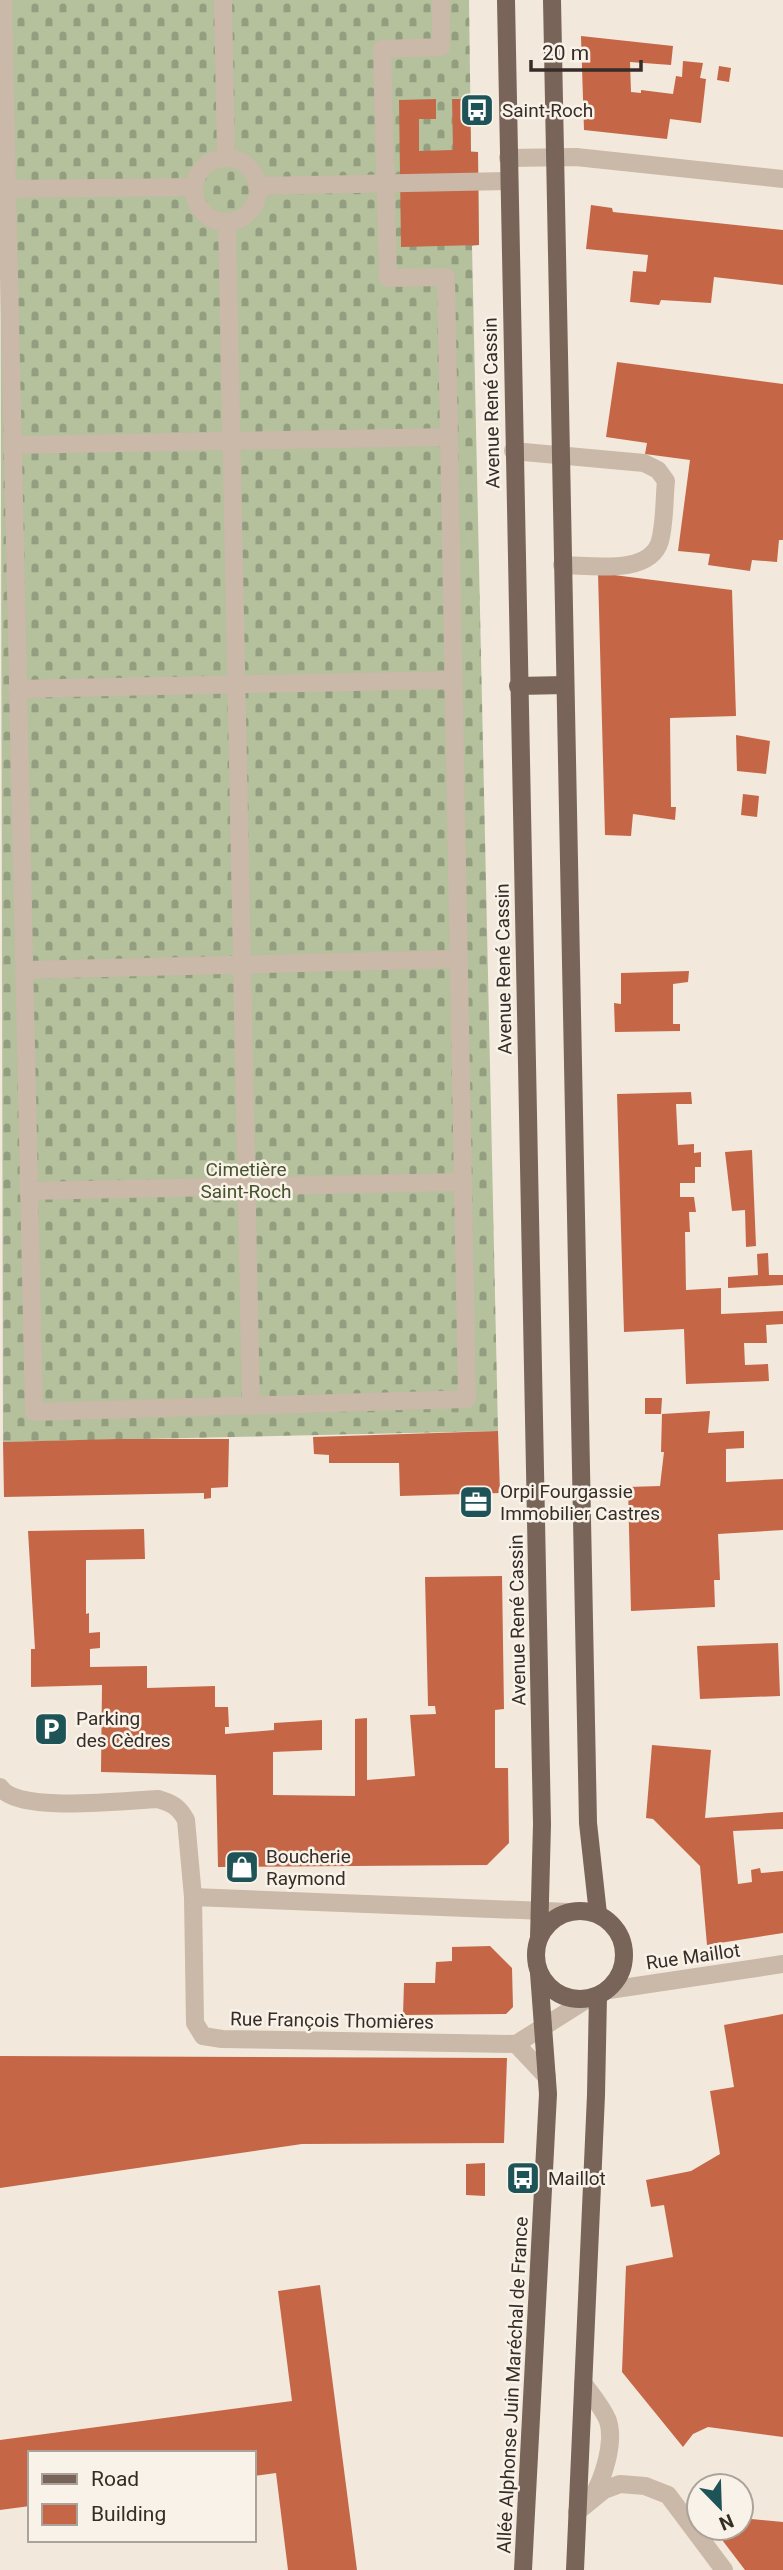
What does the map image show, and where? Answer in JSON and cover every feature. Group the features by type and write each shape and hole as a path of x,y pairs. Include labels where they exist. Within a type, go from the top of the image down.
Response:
{"main road":[{"name":"Avenue René Cassin","path":"506,0 542,1824 539,1938"},
{"path":"552,0 588,1823 598,1914"},
{"path":"518,686 565,685"},
{"path":"583,1910 598,1914 611,1922 620,1934 625,1949 619,1979 598,1995 572,1999 558,1994 539,1973 536,1950 539,1938 556,1918 569,1912 583,1910"},
{"name":"Allée Alphonse Juin Maréchal de France","path":"523,2570 547,2077 539,1973"},
{"path":"575,2570 584,2506 583,2382 598,1995"}],"street":[{"path":"3,0 3,189 12,445 33,1412 467,1399 446,276 388,278 382,49 441,47 441,0"},
{"path":"223,0 226,158"},
{"path":"508,158 554,157 783,179"},
{"path":"226,158 235,159 250,169 257,186 253,206 237,220 227,222 216,221 199,208 194,187 201,169 217,159 226,158"},
{"path":"257,186 508,181"},
{"path":"3,189 194,187"},
{"path":"227,222 251,1406"},
{"path":"12,445 449,437"},
{"path":"513,451 559,453 644,463 658,470 666,481 659,542 650,557 637,564 562,565"},
{"path":"17,689 454,680"},
{"path":"24,970 459,959"},
{"path":"28,1191 463,1182"},
{"name":"Rue François Thomières","path":"0,1787 13,1798 36,1803 158,1799 180,1809 186,1820 193,1897 195,2023 204,2036 222,2039 360,2043 516,2043"},
{"path":"193,1897 569,1912"},
{"name":"Rue Maillot","path":"598,1995 783,1964"},
{"path":"547,2077 516,2043 598,1995"},
{"path":"583,2382 608,2422 606,2463 600,2483 584,2506"},
{"path":"584,2506 620,2484 645,2486 668,2495 724,2570"}],"green space":[{"name":"Cimetière Saint-Roch","path":"0,0 469,0 471,151 478,152 479,245 472,246 498,1431 3,1442"}],"building":[{"path":"581,36 673,46 671,65 630,62 631,92 641,93 641,90 673,94 676,76 682,77 683,61 703,63 700,78 706,79 701,123 670,119 667,139 584,130"},
{"path":"719,66 731,68 729,82 717,80"},
{"path":"436,99 436,119 419,119 419,151 453,150 452,99 470,99 471,152 478,152 479,245 401,247 399,100"},
{"path":"591,205 612,208 613,212 783,230 783,285 714,277 711,303 661,300 659,305 630,302 633,271 646,272 648,255 586,249"},
{"path":"617,362 783,384 783,540 779,540 777,562 752,560 750,571 708,565 710,554 678,551 690,460 645,454 647,443 606,437"},
{"path":"598,573 732,590 736,716 670,718 671,807 676,807 675,820 633,814 631,836 605,835"},
{"path":"736,735 770,741 766,774 737,771"},
{"path":"743,794 759,796 757,817 741,815"},
{"path":"689,971 688,982 673,984 673,1024 680,1024 680,1031 615,1032 614,1003 621,1004 621,973"},
{"path":"691,1092 692,1104 676,1104 678,1145 694,1144 694,1153 701,1152 701,1167 695,1167 695,1183 680,1183 680,1197 694,1197 696,1212 689,1212 690,1232 685,1232 686,1290 721,1288 721,1314 783,1311 783,1324 766,1325 767,1343 744,1343 745,1365 768,1364 769,1381 686,1384 684,1329 624,1332 617,1094"},
{"path":"752,1150 756,1246 746,1247 745,1210 732,1211 725,1152"},
{"path":"768,1253 769,1275 783,1275 783,1285 728,1288 728,1277 758,1275 757,1254"},
{"path":"645,1398 662,1398 661,1414 645,1414"},
{"path":"710,1411 708,1433 744,1431 744,1448 726,1449 726,1482 783,1479 783,1530 718,1534 720,1580 714,1580 715,1607 631,1611 628,1487 660,1486 664,1452 661,1452 662,1414"},
{"path":"498,1431 500,1493 400,1496 399,1463 329,1463 329,1455 314,1454 313,1437"},
{"path":"229,1439 228,1487 211,1488 211,1498 204,1499 204,1493 4,1497 3,1442"},
{"path":"144,1529 145,1559 86,1560 86,1614 89,1613 89,1633 100,1632 100,1648 90,1649 90,1667 147,1666 147,1688 215,1686 215,1707 228,1707 229,1727 225,1727 225,1734 274,1730 274,1723 322,1720 322,1750 273,1752 273,1795 355,1796 355,1719 367,1718 367,1780 415,1776 410,1715 436,1714 435,1706 428,1706 425,1577 502,1576 504,1709 495,1710 495,1768 508,1768 509,1843 487,1865 218,1867 216,1775 101,1772 102,1685 31,1687 31,1649 35,1649 28,1531"},
{"path":"778,1643 780,1696 700,1699 697,1646"},
{"path":"652,1745 711,1750 705,1818 783,1812 783,1829 733,1831 738,1884 752,1882 751,1870 760,1868 761,1873 783,1871 783,1933 707,1945 700,1866 653,1819 646,1818"},
{"path":"490,1946 512,1968 513,2007 506,2014 403,2015 404,1983 435,1983 436,1962 452,1961 452,1947"},
{"path":"783,2014 783,2437 708,2427 693,2434 683,2447 622,2372 626,2266 673,2257 664,2205 651,2207 646,2180 691,2171 720,2154 710,2091 734,2087 724,2025"},
{"path":"0,2056 507,2058 504,2143 302,2144 0,2188"},
{"path":"485,2163 485,2196 466,2195 466,2164"},
{"path":"320,2285 357,2570 288,2570 276,2473 256,2476 256,2451 28,2451 28,2506 0,2510 0,2440 292,2401 278,2291"},
{"path":"755,2519 783,2522 783,2570 745,2570 724,2542 755,2542"}],"place":[{"name":"Saint-Roch","path":"477,110"},
{"name":"Orpi Fourgassie Immobilier Castres","path":"476,1502"},
{"name":"Parking des Cèdres","path":"51,1729"},
{"name":"Boucherie Raymond","path":"242,1867"},
{"name":"Maillot","path":"523,2178"}]}
